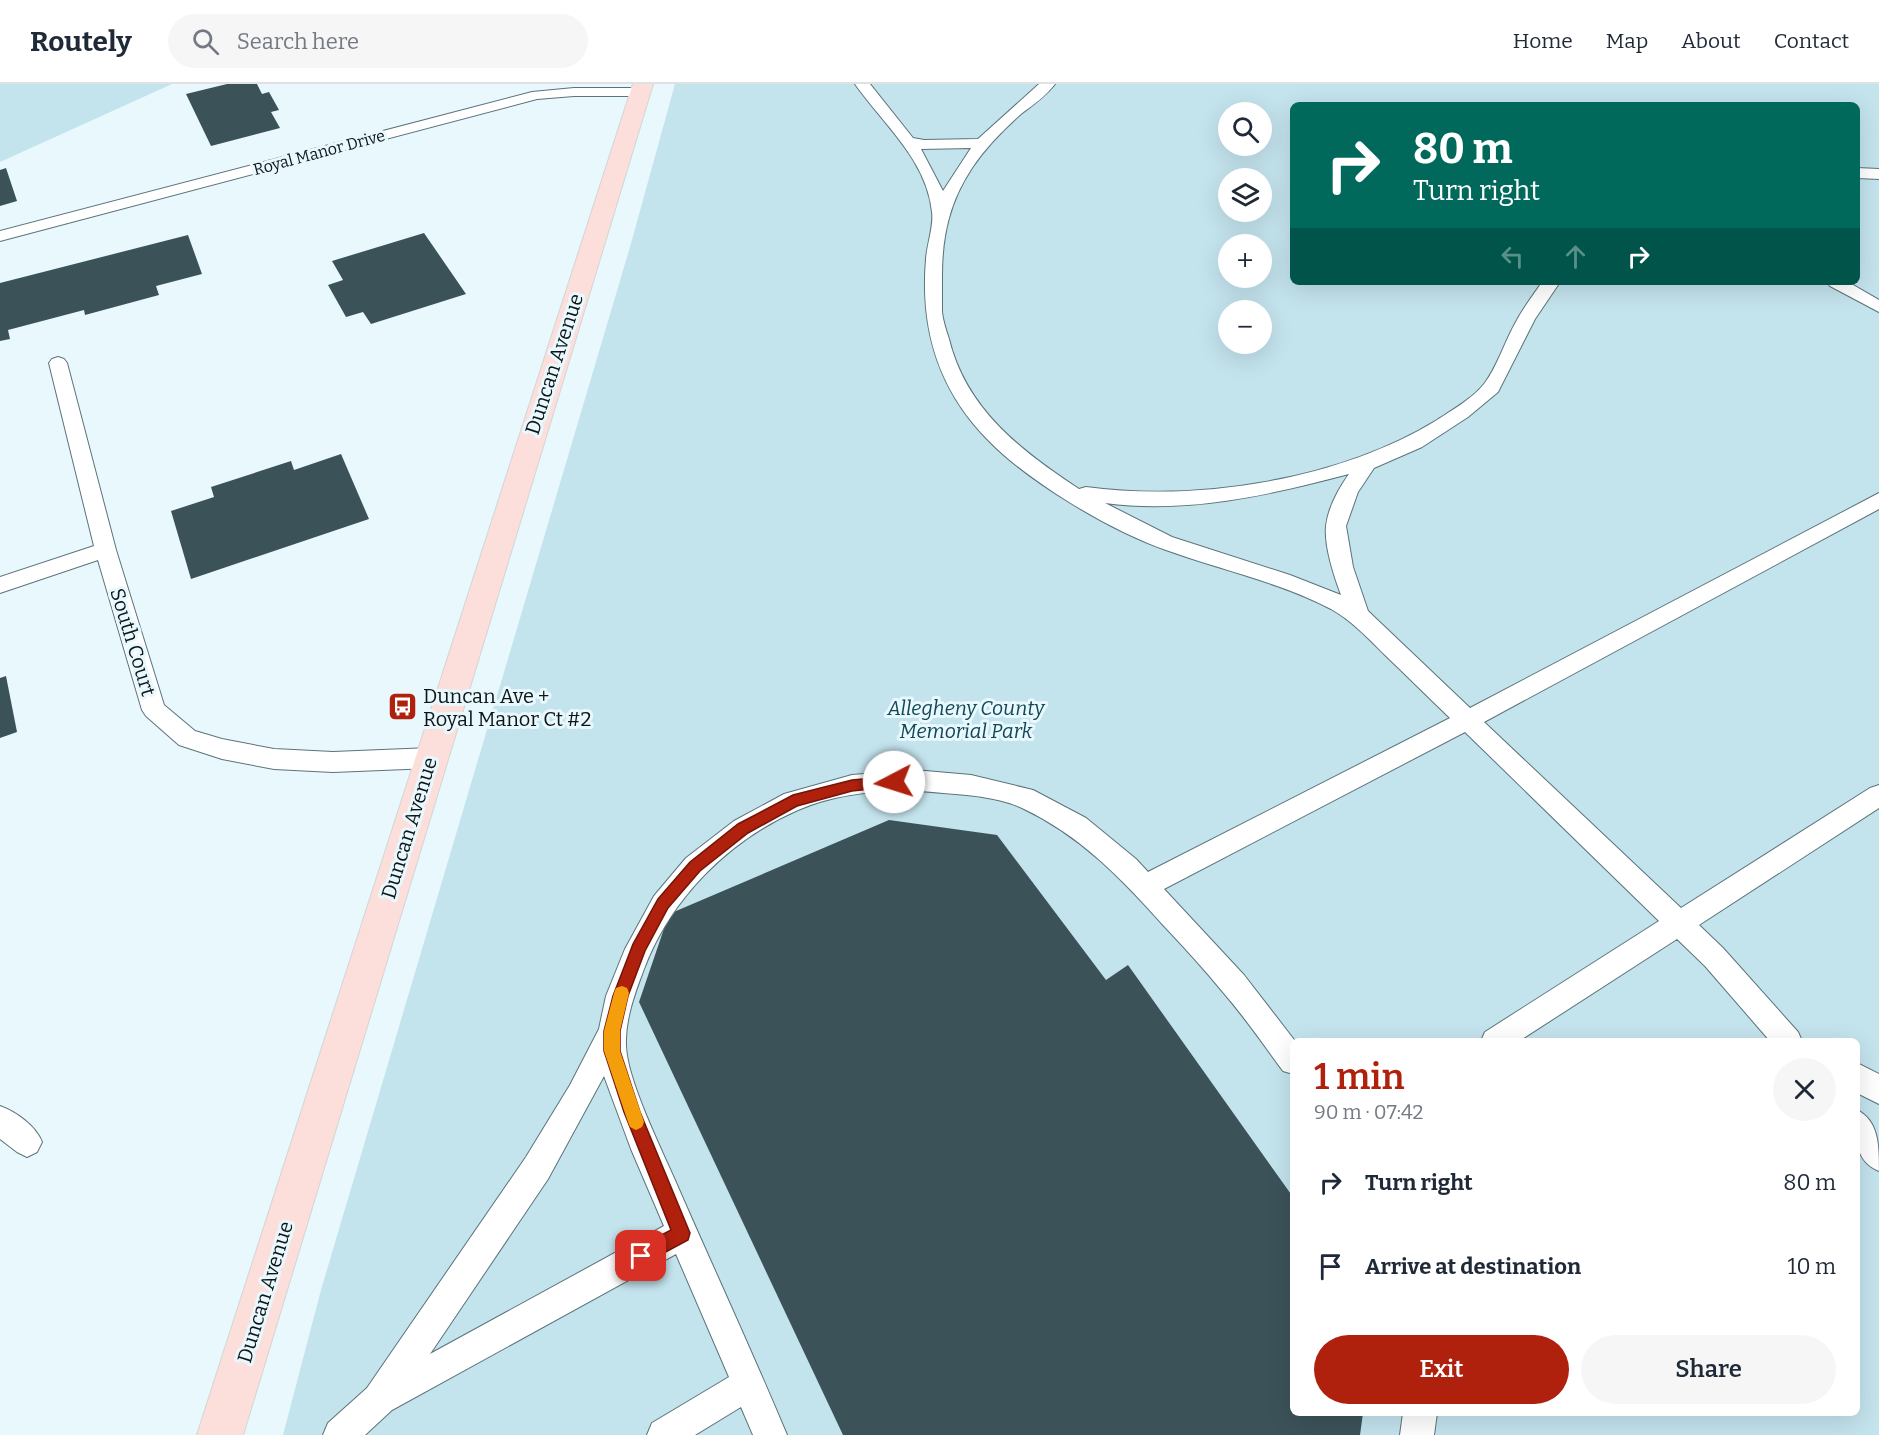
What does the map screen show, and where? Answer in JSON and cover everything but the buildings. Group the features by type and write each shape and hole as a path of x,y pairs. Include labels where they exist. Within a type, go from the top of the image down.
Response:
{"main road":[{"name":"Duncan Avenue","path":"220,1435 642,88"}],"lane":[{"path":"862,84 908,141 932,183 941,215"},
{"path":"1048,84 982,143 943,207 941,215 932,279 932,311 940,348 955,384 974,413 1000,443 1028,467 1063,490 1162,541 1306,589 1335,601 1358,615 1714,957 1785,1038"},
{"name":"Royal Manor Drive","path":"0,236 537,95 642,88"},
{"path":"908,141 924,145 982,143"},
{"path":"1860,173 1879,174"},
{"path":"1063,490 1116,499 1161,500 1288,484 1367,463 1415,442 1461,413 1491,388 1526,319 1549,285"},
{"path":"1841,285 1879,306"},
{"name":"South Court","path":"58,363 105,550 154,710 187,738 222,749 274,759 333,762 431,758"},
{"path":"1358,615 1342,567 1336,526 1348,491 1367,463"},
{"path":"1144,887 1467,720 1879,500"},
{"path":"0,585 105,550"},
{"path":"770,1435 681,1233 618,1074 612,1051 612,1031 620,996 638,949 663,904 695,866 743,828 793,801 852,785 914,780 971,785 1024,797 1077,825 1127,867 1234,984 1290,1057"},
{"path":"1500,1038 1879,795"},
{"path":"1760,1008 1802,1038"},
{"path":"379,1400 537,1168 580,1095 612,1031"},
{"path":"1860,1079 1879,1090"},
{"path":"0,1120 27,1142"},
{"path":"1860,1128 1879,1156"},
{"path":"340,1435 379,1400 681,1233"},
{"path":"664,1435 747,1385"},
{"path":"1417,1435 1420,1416"}],"green space":[{"path":"0,84 172,84 0,162"},
{"name":"Allegheny County Memorial Park","path":"675,84 1879,84 1879,1435 283,1435 321,1290 630,247"}],"slow traffic":[{"path":"622,993 612,1031 612,1051 636,1122"}],"place":[{"name":"Duncan Ave + Royal Manor Ct #2","path":"402,707"}],"route":[{"path":"641,1256 681,1233 646,1149 618,1074 612,1051 612,1031 620,996 638,949 663,904 695,866 743,828 793,801 852,785 894,782"}]}
